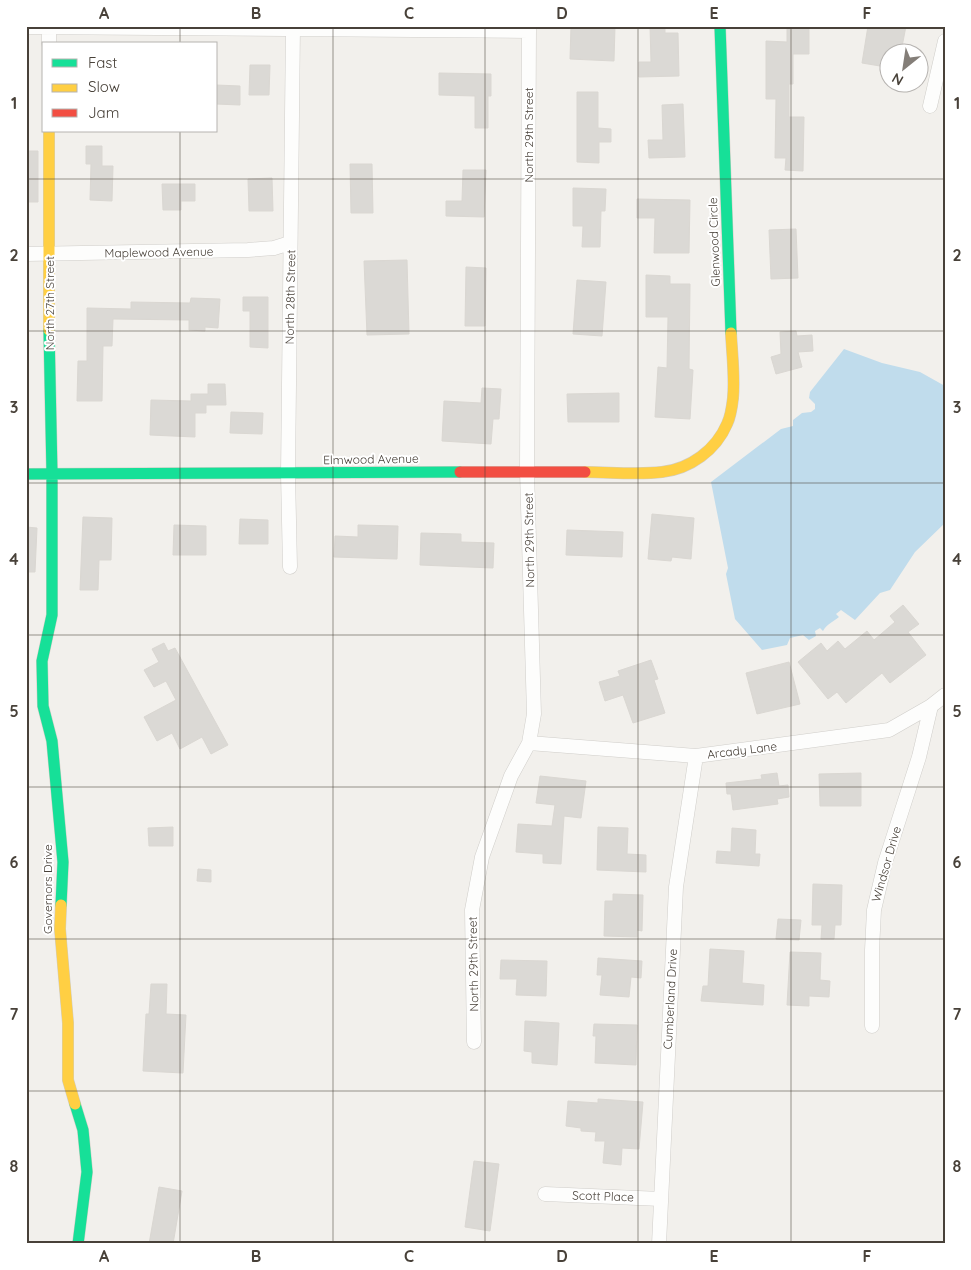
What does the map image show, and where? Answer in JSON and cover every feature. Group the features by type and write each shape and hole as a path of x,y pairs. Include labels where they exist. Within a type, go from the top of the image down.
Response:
{"street":[{"path":"49,26 49,42"},
{"name":"Glenwood Circle","path":"710,450 717,443 728,423 733,396 720,26"},
{"path":"26,27 529,29"},
{"name":"North 28th Street","path":"290,567 288,474 293,27"},
{"name":"North 29th Street","path":"474,1042 472,910 482,857 511,776 529,744 534,714 527,471 529,29"},
{"path":"930,106 945,41"},
{"name":"North 27th Street","path":"49,132 49,366 52,474"},
{"name":"Maplewood Avenue","path":"26,254 248,250 274,248 290,243"},
{"name":"Elmwood Avenue","path":"26,474 661,472 678,469 710,450"},
{"name":"Governors Drive","path":"52,474 52,615 42,661 43,706 52,741 63,862 60,929 68,1023 68,1080 83,1130 87,1172 78,1244"},
{"name":"Arcady Lane","path":"529,744 696,756 889,730 945,696"},
{"name":"Windsor Drive","path":"872,1026 874,910 885,863 919,757 931,706"},
{"name":"Cumberland Drive","path":"659,1244 676,887 696,756"},
{"name":"Scott Place","path":"545,1194 661,1199"}],"water":[{"path":"844,349 882,363 920,372 945,386 945,523 915,552 890,590 880,593 855,620 841,610 836,614 839,617 823,631 820,628 815,631 816,636 809,640 803,635 790,638 787,645 762,650 735,619 726,574 728,568 711,482 781,429 793,426 793,420 802,413 811,412 815,409 815,404 809,398 810,392"}],"building":[{"path":"571,26 615,26 614,61 570,59"},
{"path":"650,26 665,26 665,33 678,33 679,76 639,77 639,62 651,62"},
{"path":"787,26 809,26 809,54 793,54 793,84 789,84 789,117 804,117 803,171 785,170 786,158 775,158 776,99 766,99 766,41 787,42"},
{"path":"868,26 906,26 903,42 878,42 878,66 862,63"},
{"path":"250,65 270,65 269,95 249,95"},
{"path":"439,73 491,74 491,96 488,96 488,128 475,128 475,96 439,95"},
{"path":"218,85 240,86 240,105 218,104"},
{"path":"577,92 598,92 598,128 611,129 611,142 599,142 599,163 577,162"},
{"path":"683,104 685,157 649,158 648,140 663,140 662,105"},
{"path":"86,146 102,146 102,166 113,166 112,201 90,200 91,164 86,164"},
{"path":"26,151 38,151 38,202 26,202"},
{"path":"350,164 372,164 373,213 351,213"},
{"path":"463,170 486,170 484,217 446,216 446,201 462,201"},
{"path":"272,178 273,211 249,211 248,179"},
{"path":"162,184 195,184 195,201 181,201 181,210 163,210"},
{"path":"573,188 606,189 605,211 601,211 600,247 582,247 583,226 573,226"},
{"path":"637,199 690,200 689,253 654,253 655,218 637,218"},
{"path":"796,229 798,278 771,279 769,230"},
{"path":"407,260 409,334 367,335 364,261"},
{"path":"466,267 486,268 485,326 465,326"},
{"path":"646,275 670,276 670,284 690,284 689,369 693,370 690,419 655,417 658,367 667,368 668,317 646,317"},
{"path":"577,280 606,282 602,336 573,334"},
{"path":"243,297 268,297 268,348 250,347 250,311 243,311"},
{"path":"191,298 220,299 218,328 205,327 205,331 189,330 189,320 113,319 112,346 103,346 102,401 77,401 78,361 87,361 87,308 131,309 131,302 190,303"},
{"path":"796,331 797,336 812,335 813,351 798,352 802,367 776,374 771,357 781,354 780,332"},
{"path":"208,384 225,384 226,405 206,405 206,413 195,413 195,437 150,435 151,400 191,401 191,394 208,394"},
{"path":"482,388 501,389 499,419 493,419 491,444 442,441 444,401 481,403"},
{"path":"619,393 619,422 568,422 567,394"},
{"path":"231,412 263,413 262,434 230,433"},
{"path":"652,514 694,518 691,559 672,557 671,561 648,559"},
{"path":"83,517 112,518 111,560 99,560 98,590 80,590"},
{"path":"240,519 268,520 268,544 239,544"},
{"path":"174,525 206,526 206,555 173,555"},
{"path":"358,525 398,526 397,559 334,557 335,536 358,537"},
{"path":"26,527 37,528 35,572 26,572"},
{"path":"567,530 623,532 622,557 566,555"},
{"path":"421,533 461,534 461,542 494,543 493,568 420,565"},
{"path":"903,605 919,624 908,632 926,655 890,683 882,673 846,703 837,692 828,699 798,662 821,643 827,651 838,641 845,649 867,631 874,640 895,622 890,616"},
{"path":"164,643 168,651 175,648 228,745 211,754 202,737 180,749 172,733 157,741 144,717 176,700 166,681 154,687 144,670 159,662 152,649"},
{"path":"651,660 658,679 654,680 665,713 633,723 623,695 605,701 599,682 620,676 618,671"},
{"path":"789,662 800,704 757,714 746,673"},
{"path":"777,773 779,786 788,785 789,797 777,799 778,804 733,810 731,794 727,794 726,783 762,779 761,775"},
{"path":"861,773 861,806 820,806 819,774"},
{"path":"540,776 586,781 581,818 564,816 561,864 543,863 543,854 516,852 518,824 552,826 555,805 536,803"},
{"path":"173,827 173,846 149,846 148,828"},
{"path":"598,827 628,828 627,854 646,855 646,872 597,870"},
{"path":"732,828 756,830 755,854 760,854 759,866 716,863 717,851 731,852"},
{"path":"198,869 211,870 211,882 197,881"},
{"path":"813,884 842,885 841,925 835,925 834,939 821,939 822,925 812,925"},
{"path":"613,894 643,895 642,931 637,930 637,937 604,936 605,901 613,901"},
{"path":"778,919 801,920 799,940 776,939"},
{"path":"710,949 744,951 742,983 764,985 763,1005 701,1001 703,986 708,986"},
{"path":"790,952 821,953 820,980 830,981 829,997 809,996 809,1006 787,1005"},
{"path":"598,958 642,961 641,978 631,977 629,997 600,995 602,975 597,975"},
{"path":"501,960 547,961 546,996 516,995 517,979 500,979"},
{"path":"151,984 167,984 166,1014 186,1015 183,1073 143,1071 146,1014 149,1014"},
{"path":"525,1021 559,1023 557,1065 532,1063 532,1052 524,1051"},
{"path":"594,1024 637,1025 636,1065 595,1063 596,1036 593,1036"},
{"path":"598,1099 643,1102 639,1149 622,1148 621,1165 603,1163 605,1141 595,1141 596,1132 581,1131 581,1128 566,1126 568,1101 598,1103"},
{"path":"474,1161 499,1164 490,1231 465,1227"},
{"path":"159,1187 182,1191 173,1244 149,1244"}],"traffic: fast":[{"path":"720,26 731,333"},
{"path":"49,330 52,615 42,661 43,706 52,741 63,862 61,905"},
{"path":"26,474 460,472"},
{"path":"75,1104 83,1130 87,1172 78,1244"}],"traffic: slow":[{"path":"49,132 49,330"},
{"path":"585,472 662,472 682,467 701,457 709,450 722,433 731,411 734,382 731,333"},
{"path":"61,905 60,929 68,1023 68,1080 75,1104"}],"traffic: jam":[{"path":"460,472 585,472"}]}
